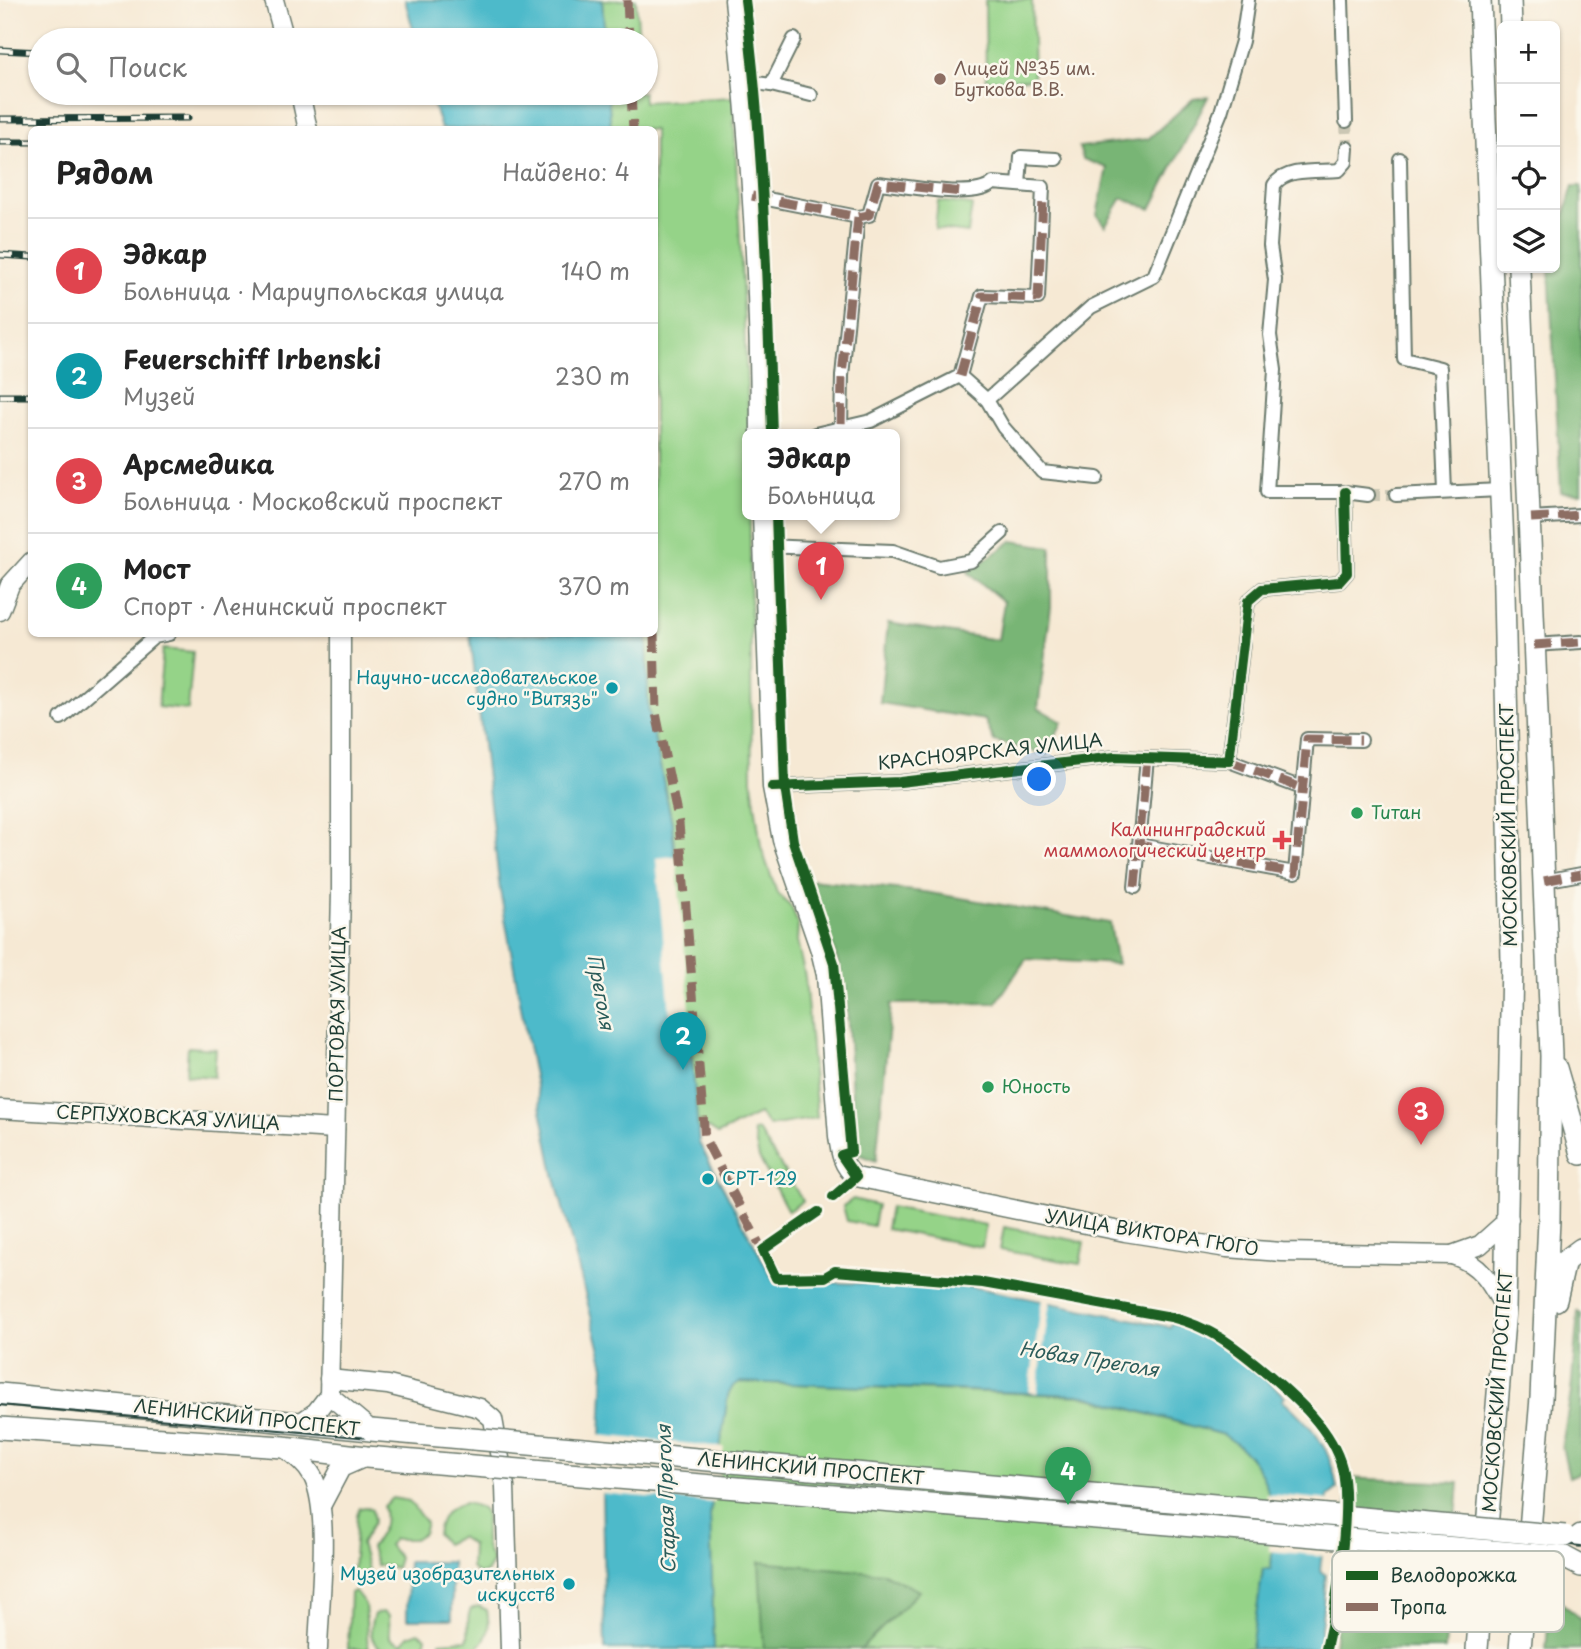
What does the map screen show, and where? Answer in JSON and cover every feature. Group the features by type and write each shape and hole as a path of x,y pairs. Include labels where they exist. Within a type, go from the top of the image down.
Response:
{"main road":[{"name":"МОСКОВСКИЙ ПРОСПЕКТ","path":"1480,0 1500,490 1512,962 1509,1219 1505,1309 1486,1551"},
{"path":"1510,0 1511,21"},
{"name":"МОСКОВСКИЙ ПРОСПЕКТ","path":"1519,273 1531,518 1550,1056 1549,1220 1541,1398 1528,1551"},
{"path":"1505,677 1535,677"},
{"path":"1550,1056 1561,1080 1581,1154"},
{"path":"1541,1398 1554,1347 1559,1278 1565,1261 1581,1249"},
{"name":"ЛЕНИНСКИЙ ПРОСПЕКТ","path":"0,1394 1576,1546"},
{"name":"ЛЕНИНСКИЙ ПРОСПЕКТ","path":"0,1428 283,1447 366,1457 1576,1546"}],"street":[{"path":"274,0 282,28"},
{"path":"734,0 752,196 760,429"},
{"path":"987,400 1091,307 1154,276 1221,112 1242,41 1248,0"},
{"path":"1342,0 1346,121"},
{"path":"771,85 794,39"},
{"path":"742,81 811,95"},
{"path":"303,105 307,126"},
{"path":"1347,148 1346,162 1339,170 1289,174 1279,177 1274,185 1270,246 1275,280 1270,335 1275,370 1267,492 1345,492 1368,495"},
{"path":"1019,185 1021,157 1056,159"},
{"path":"1400,159 1404,359 1440,368 1446,492"},
{"path":"752,196 858,217 869,215 878,183 962,192 988,188 993,183 1043,187 1038,298 982,296 960,376 871,421 841,429 842,376 858,217"},
{"path":"960,376 987,400 1003,427 1042,472 1097,478"},
{"path":"1396,495 1500,490"},
{"path":"1302,788 1229,761 1248,601 1262,589 1339,582 1343,578 1347,573 1345,492"},
{"path":"1531,518 1581,515"},
{"path":"762,520 772,787"},
{"path":"764,546 893,551 939,567 971,561 1002,533"},
{"path":"0,611 10,585 28,565"},
{"path":"61,718 153,637"},
{"name":"ПОРТОВАЯ УЛИЦА","path":"329,1387 341,892 341,637"},
{"path":"1534,645 1581,642"},
{"path":"1139,845 1295,873 1307,739 1362,740"},
{"name":"КРАСНОЯРСКАЯ УЛИЦА","path":"772,787 900,782 1115,757 1229,761"},
{"path":"1135,887 1147,758"},
{"name":"УЛИЦА ВИКТОРА ГЮГО","path":"772,787 782,840 820,950 828,1002 838,1136 845,1165 856,1177 1125,1232 1227,1248 1452,1255 1480,1245 1509,1219"},
{"path":"1544,881 1581,874"},
{"name":"СЕРПУХОВСКАЯ УЛИЦА","path":"0,1109 335,1129"},
{"name":"УЛИЦА ВИКТОРА ГЮГО","path":"1452,1255 1479,1268 1505,1309"},
{"path":"329,1387 388,1385 480,1408 493,1419 505,1486 510,1649"},
{"path":"300,1423 316,1412 329,1387"},
{"path":"329,1387 371,1430"},
{"path":"283,1447 304,1464 313,1476 322,1504 318,1649"},
{"path":"322,1504 341,1468 366,1457"}],"green space":[{"path":"602,0 636,0 638,28 604,28"},
{"path":"985,0 1032,0 1034,79 986,80"},
{"path":"733,97 749,425 749,429 742,429 742,520 750,520 752,782 761,847 777,893 792,908 798,925 797,941 805,977 817,1118 769,1126 759,1114 718,1134 709,1128 698,1130 672,823 648,708 647,637 658,637 658,126 611,126 609,105 658,105 658,101"},
{"path":"1208,97 1151,209 1122,198 1105,226 1097,215 1107,168 1083,159 1079,147 1148,139 1193,99"},
{"path":"1573,186 1581,186 1581,493 1561,492 1549,273 1560,273 1560,230"},
{"path":"938,201 972,205 968,233 935,229"},
{"path":"1012,541 1051,547 1051,607 1038,708 1062,722 1047,755 994,741 985,720 880,703 888,623 998,640 1004,602 968,572"},
{"path":"163,649 193,652 188,710 158,707"},
{"path":"811,880 924,892 1110,923 1117,964 1026,959 996,1003 891,1004 876,1161 855,1153 846,987"},
{"path":"188,1047 216,1049 214,1077 186,1075"},
{"path":"758,1130 803,1201 788,1211 759,1158 753,1131"},
{"path":"853,1199 877,1205 873,1226 847,1221 843,1206"},
{"path":"890,1207 986,1225 982,1247 886,1229"},
{"path":"1004,1227 1084,1242 1080,1264 1000,1250"},
{"path":"1578,1312 1581,1314 1581,1472 1569,1477 1562,1446 1571,1392"},
{"path":"740,1382 1082,1396 1224,1435 1254,1463 1263,1478 1272,1512 1271,1570 1263,1569 1251,1649 714,1649 710,1515 728,1395 733,1386"},
{"path":"1344,1478 1459,1483 1453,1551 1343,1551 1348,1491"},
{"path":"392,1498 409,1501 426,1523 423,1533 414,1539 394,1539 389,1545 399,1558 396,1568 377,1565 371,1548 384,1524 383,1506"},
{"path":"465,1503 482,1509 485,1514 485,1539 493,1561 486,1573 478,1574 471,1568 472,1545 460,1537 445,1544 437,1534 445,1513"},
{"path":"360,1508 372,1510 374,1521 361,1544 368,1570 363,1581 356,1581 353,1571 357,1515"},
{"path":"759,1562 884,1573 919,1591 861,1649 764,1649"},
{"path":"355,1591 365,1604 368,1649 348,1649 350,1593"},
{"path":"1564,1605 1581,1619 1581,1649 1546,1649 1548,1632 1564,1632"},
{"path":"478,1606 487,1610 489,1622 481,1645 476,1649 438,1649 440,1642 467,1640 469,1613"},
{"path":"383,1612 389,1616 390,1638 402,1644 408,1636 419,1632 426,1637 423,1649 381,1649 372,1637 371,1624 374,1614"},
{"path":"1336,1632 1446,1632 1445,1649 1334,1649"}],"water":[{"path":"405,0 602,0 604,28 413,28"},
{"path":"434,105 609,105 611,126 440,126"},
{"path":"470,637 647,637 648,708 672,823 699,1143 774,1281 972,1287 1170,1327 1172,1323 1204,1336 1232,1353 1285,1396 1282,1399 1319,1439 1331,1461 1337,1489 1328,1496 1320,1571 1326,1575 1319,1649 1251,1649 1263,1569 1271,1569 1272,1512 1269,1494 1254,1462 1224,1435 1082,1395 740,1382 733,1386 728,1395 710,1515 714,1649 605,1649 601,1436 604,1366 554,1174 500,890"},
{"path":"408,1562 452,1562 452,1619 407,1619"}],"pier":[{"path":"676,856 690,1011 670,1013 656,858"},
{"path":"1042,1299 1050,1301 1037,1393 1029,1392"},
{"path":"597,1435 724,1447 715,1503 599,1493"},
{"path":"1266,1494 1331,1500 1325,1556 1269,1551 1271,1520"}],"tunnel":[{"path":"1346,121 1347,148"},
{"path":"1368,495 1396,495"}],"tram line":[{"path":"0,1405 1581,1546"}],"railway":[{"path":"0,50 28,51"},
{"path":"0,119 188,118"},
{"path":"0,142 28,142"},
{"path":"0,255 28,257"},
{"path":"0,396 28,396"}],"marked path":[{"path":"627,0 628,28"},
{"path":"632,105 633,126"},
{"path":"858,217 869,215 878,183 962,192"},
{"path":"752,196 858,217 842,376 841,429"},
{"path":"960,376 982,296 1038,298 1043,200"},
{"path":"1531,518 1581,515"},
{"path":"654,637 656,713 679,823 705,1139 765,1255"},
{"path":"1534,645 1581,642"},
{"path":"1147,758 1139,845 1295,873 1307,739 1361,740"},
{"path":"1229,761 1302,788"},
{"path":"1135,887 1139,845"},
{"path":"1544,881 1581,874"}],"cycle path":[{"path":"745,0 761,162 772,429"},
{"path":"772,787 900,782 1115,757 1229,761 1248,601 1262,589 1339,582 1347,573 1345,492"},
{"path":"776,520 785,787 793,841 834,963 851,1152 841,1155 856,1177 833,1197"},
{"path":"818,1212 763,1250 776,1278 825,1277 835,1271 983,1283 1171,1317 1211,1332 1233,1346 1301,1404 1330,1440 1342,1468 1345,1486 1342,1551"},
{"path":"1326,1649 1332,1619"}],"place":[{"name":"Лицей №35 им. Буткова В.В.","path":"940,79"},
{"name":"Эдкар","path":"821,600"},
{"name":"Научно-исследовательское судно \"Витязь\"","path":"612,688"},
{"name":"Титан","path":"1357,813"},
{"name":"Калининградский маммологический центр","path":"1282,840"},
{"name":"Feuerschiff Irbenski","path":"683,1070"},
{"name":"Юность","path":"988,1087"},
{"name":"Арсмедика","path":"1421,1145"},
{"name":"СРТ-129","path":"708,1179"},
{"name":"Мост","path":"1068,1505"},
{"name":"Музей изобразительных искусств","path":"569,1584"}],"water label":[{"name":"Преголя","path":"601,992"},
{"name":"Новая Преголя","path":"1089,1359"},
{"name":"Старая Преголя","path":"666,1499"}]}
